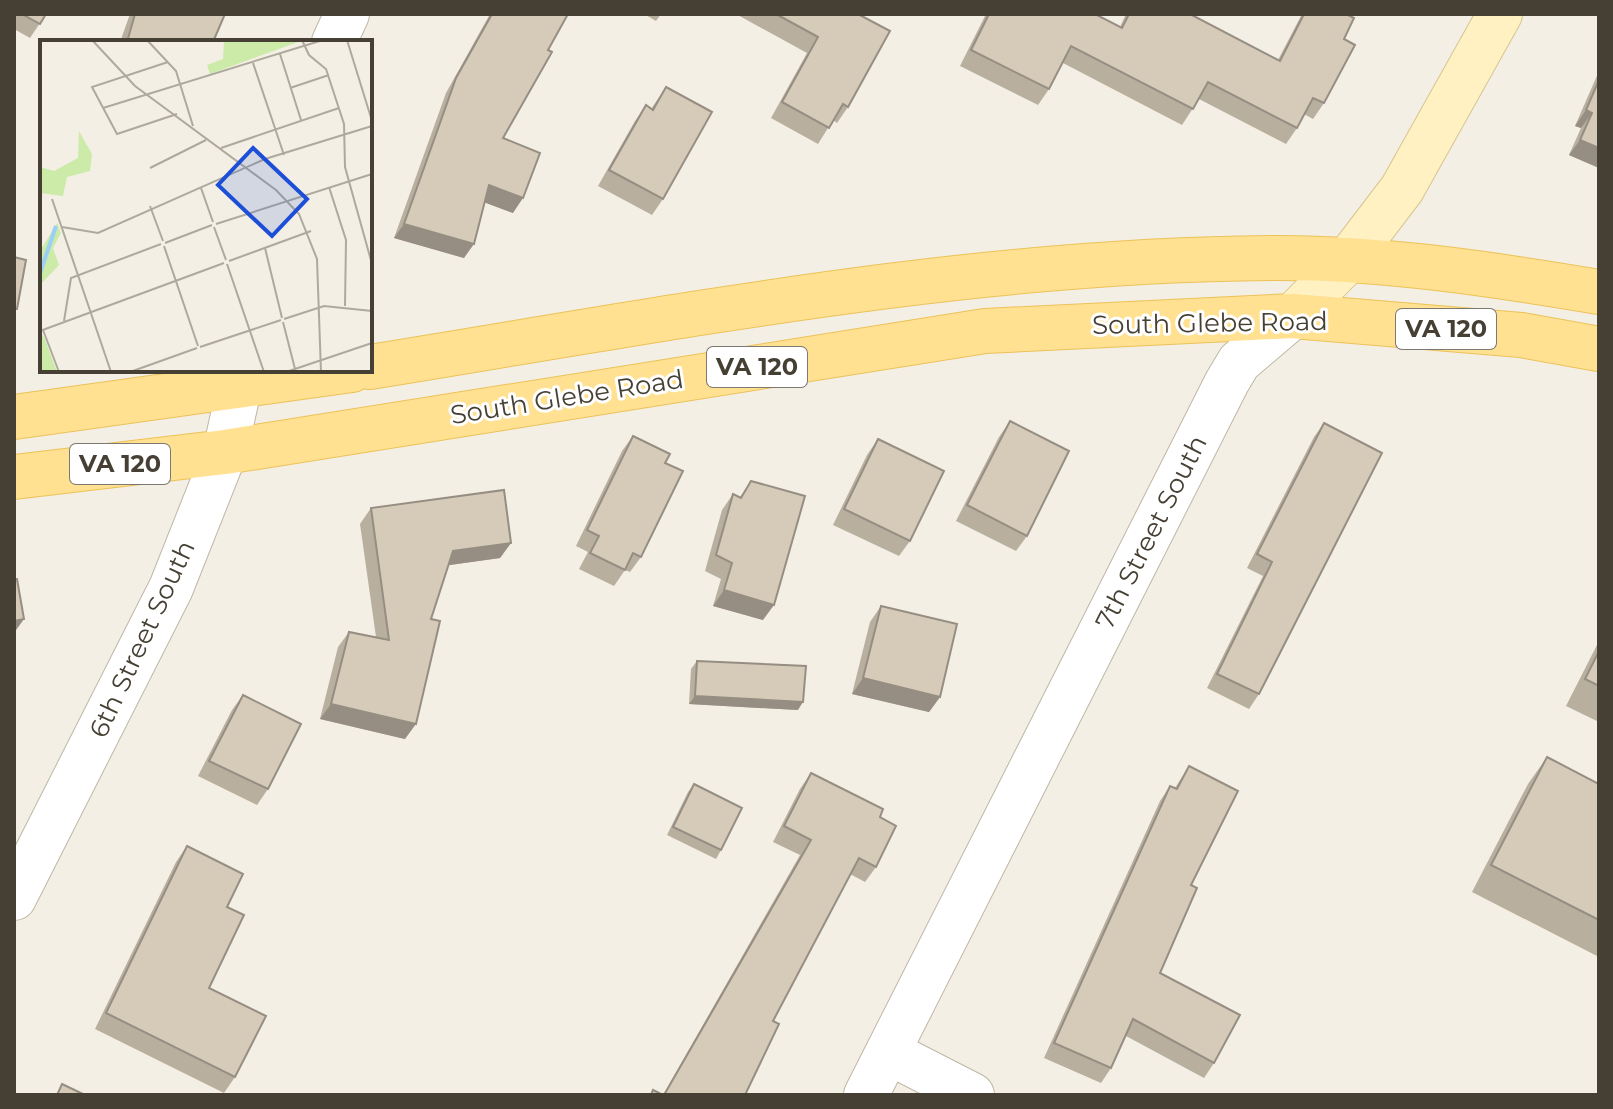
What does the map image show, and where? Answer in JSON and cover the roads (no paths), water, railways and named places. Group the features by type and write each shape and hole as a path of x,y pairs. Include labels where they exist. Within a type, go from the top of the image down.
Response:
{"main road":[{"name":"VA 120","path":"372,367 758,305 991,273 1273,258 1347,261 1528,280 1599,292"},
{"name":"South Glebe Road","path":"14,477 225,452 985,331 1293,316 1521,335 1599,349"},
{"name":"VA 120","path":"14,417 242,379 328,372"}],"street":[{"path":"335,40 347,14"},
{"name":"7th Street South","path":"866,1095 1233,372 1239,362 1293,316 1347,261 1402,189 1500,14"},
{"name":"6th Street South","path":"14,898 171,588 225,452 242,379"},
{"path":"888,1052 972,1095"}]}
